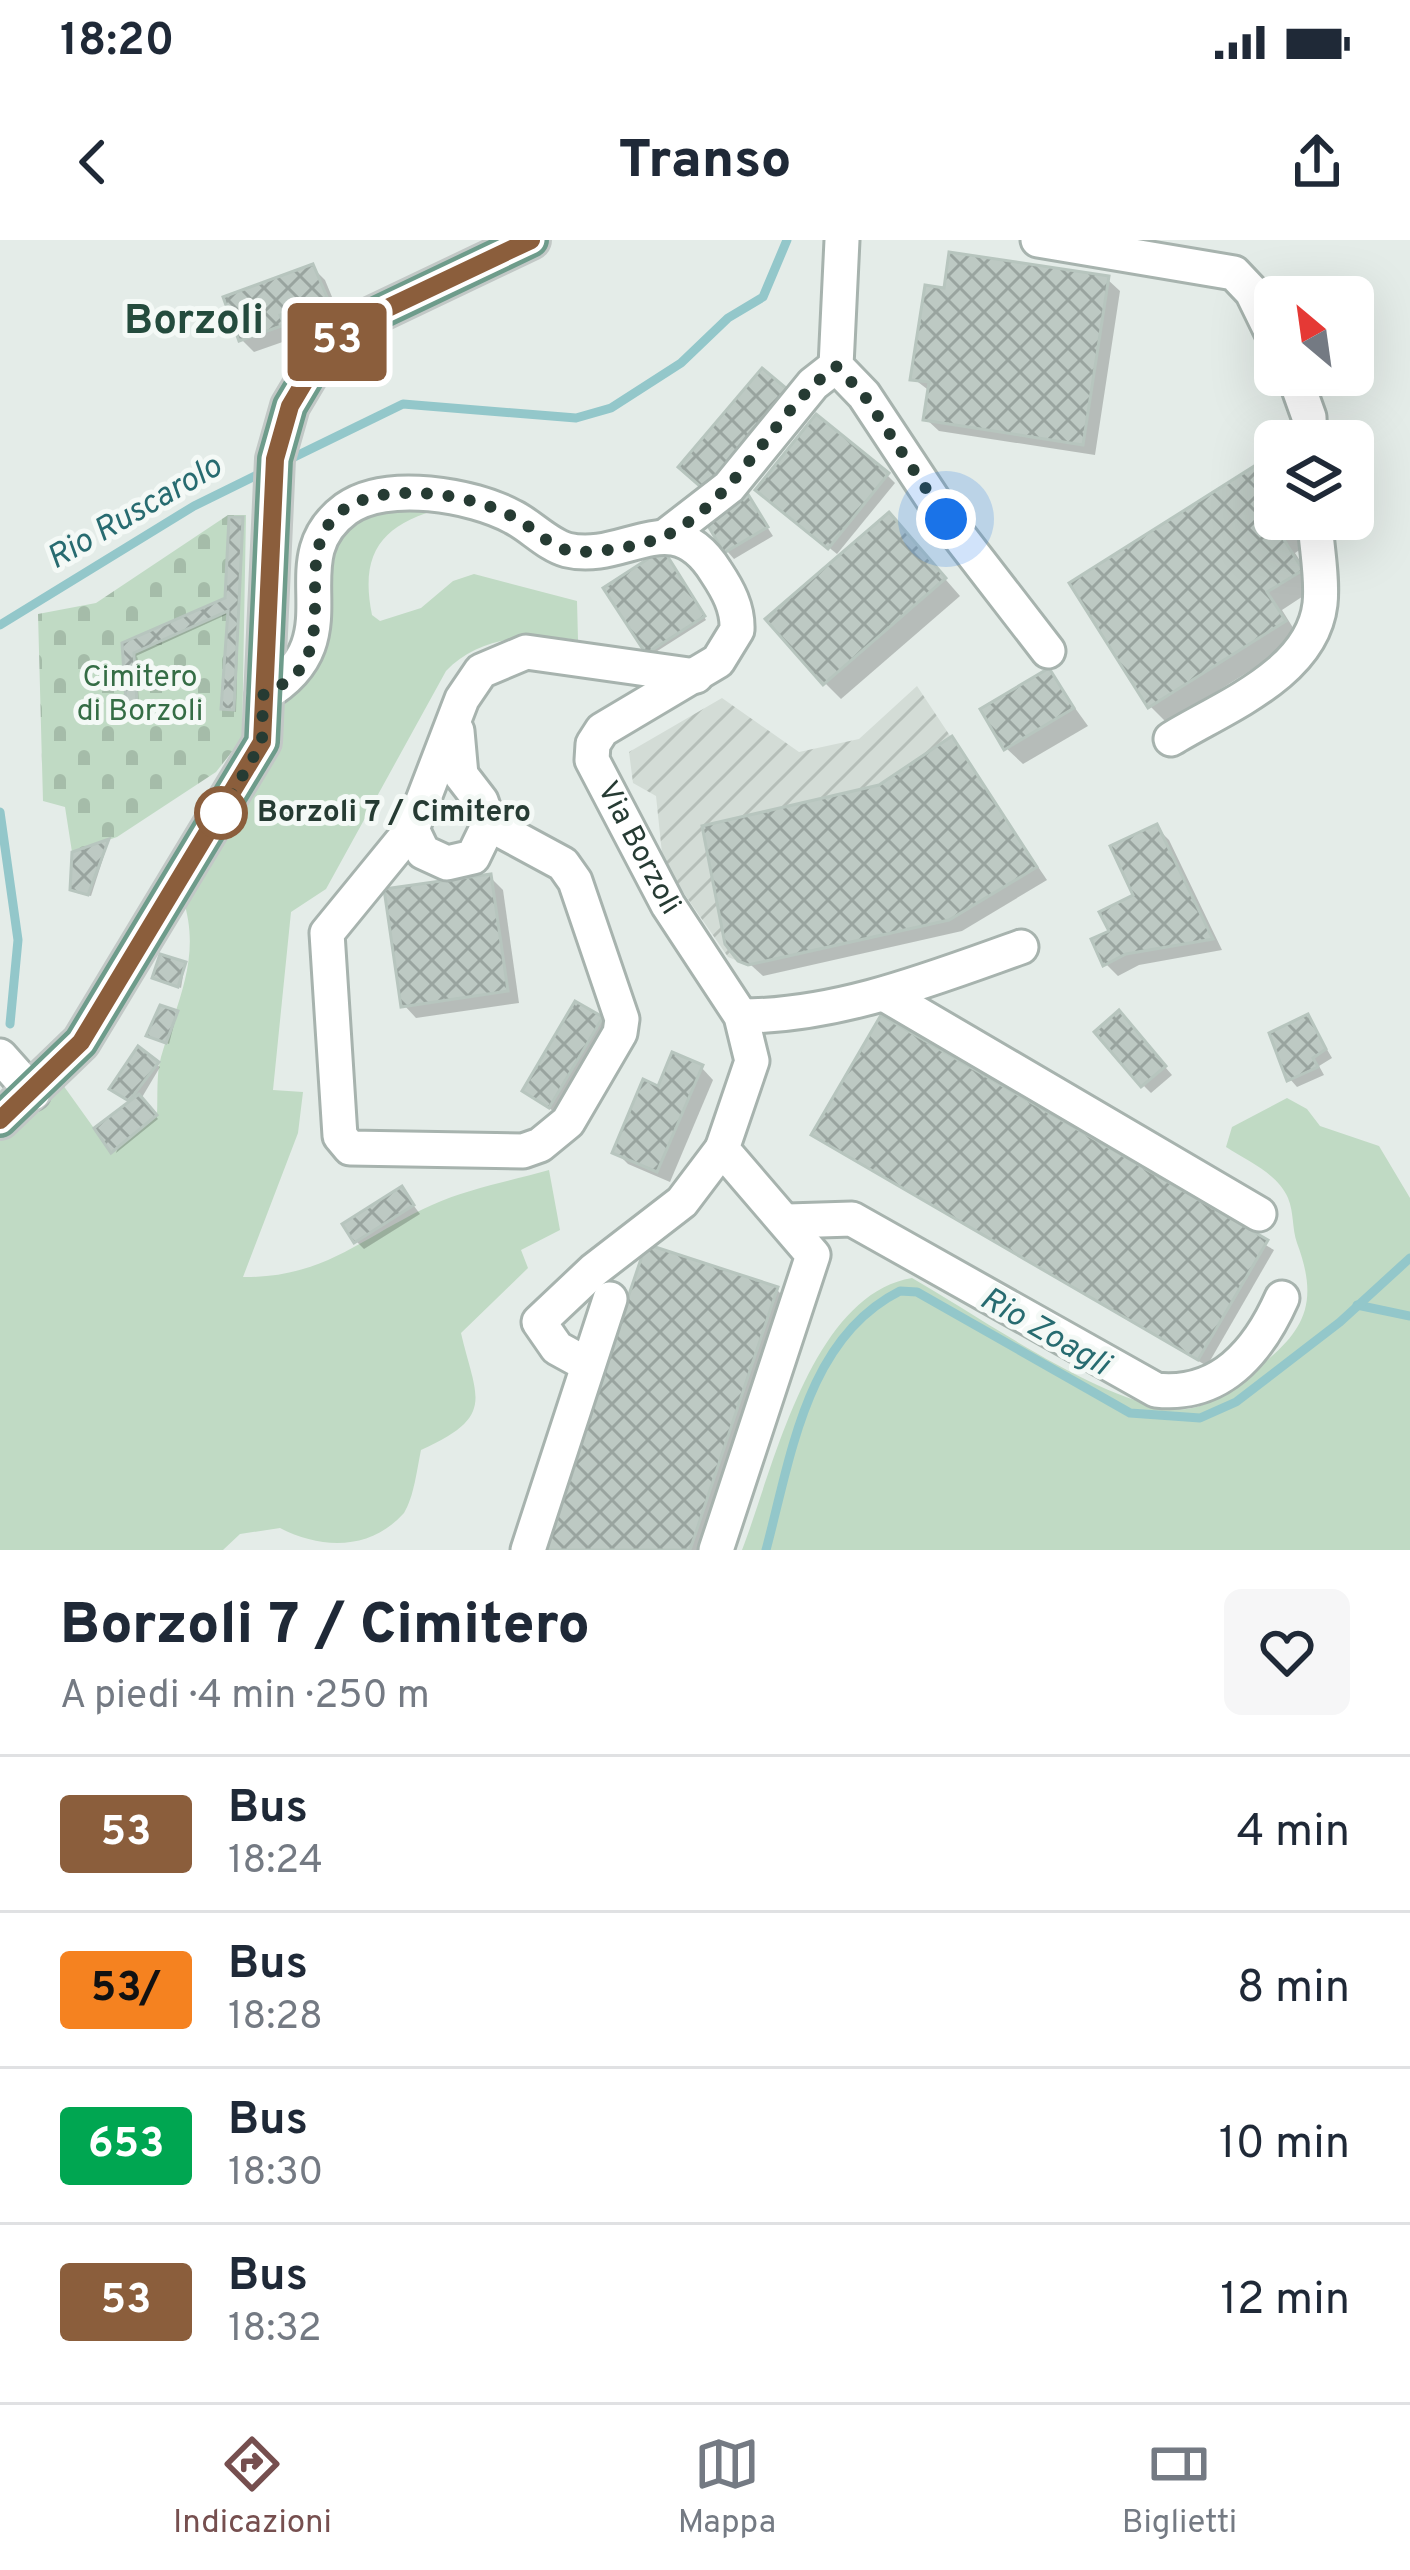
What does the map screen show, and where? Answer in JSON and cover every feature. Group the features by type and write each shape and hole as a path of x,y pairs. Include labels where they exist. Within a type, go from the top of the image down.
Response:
{"main road":[{"path":"0,1120 81,1042 262,742 275,473 290,406 318,359 358,322 532,240"}],"street":[{"path":"842,240 836,366 864,395 946,519 1048,651"},
{"path":"1038,240 1234,273 1254,296"},
{"path":"263,695 291,679 304,663 311,646 314,568 322,537 357,502 418,495 494,507 569,551 667,536 729,488 813,384 836,366"},
{"name":"Via Borzoli","path":"589,1365 557,1348 539,1322 594,1270 682,1202 722,1149 752,1061 741,1016 668,905 592,760 593,744 602,730 696,676 730,646 738,616 710,562 683,540 667,536"},
{"path":"1171,739 1282,672 1301,648 1320,607 1316,540"},
{"path":"489,824 472,856 447,863 423,852 412,829 413,815 426,795 462,699 481,671 526,652 696,676"},
{"path":"412,829 327,933 340,1136 350,1148 523,1151 540,1145 568,1122 620,1033 622,1019 569,872 489,824 472,793 457,757 462,699"},
{"path":"426,795 449,786 472,793"},
{"path":"741,1016 783,1016 884,994 1021,947"},
{"path":"884,994 1259,1214"},
{"path":"0,1056 33,1093"},
{"path":"716,1550 813,1255 722,1149"},
{"path":"788,1221 852,1219 1156,1390 1183,1393 1204,1387 1242,1362 1282,1298"},
{"path":"528,1550 610,1299"}],"shaded area":[{"path":"917,686 1037,867 949,920 748,965 728,957 663,863 656,796 633,783 629,752 722,698 799,752 859,739"}],"green space":[{"path":"393,507 443,508 405,522 380,544 369,574 369,593 372,615 380,621 421,608 453,581 474,574 577,601 578,640 543,637 490,644 446,671 326,889 291,912 273,1090 303,1092 298,1133 243,1277 298,1271 321,1263 446,1199 549,1170 560,1230 521,1250 528,1268 461,1333 475,1390 471,1415 461,1427 421,1450 404,1513 377,1534 329,1543 280,1528 240,1534 223,1550 0,1550 0,1141 63,1085 111,1152 157,1115 159,1064 189,960 183,899 277,711 304,687 314,669 321,648 324,562 355,516"},
{"name":"Cimitero di Borzoli","path":"228,515 246,515 242,739 216,772 117,837 72,852 65,807 43,801 38,614 96,603"},
{"path":"1287,1098 1307,1109 1320,1126 1379,1146 1410,1198 1410,1550 742,1550 783,1432 822,1350 847,1316 877,1291 912,1278 1074,1374 1142,1402 1172,1409 1202,1405 1264,1363 1301,1321 1307,1287 1304,1267 1283,1189 1226,1147 1232,1127"}],"building":[{"path":"949,252 1109,276 1083,445 923,420 929,382 910,380 925,285 944,288"},
{"path":"313,264 327,297 280,315 284,325 239,341 223,297"},
{"path":"762,368 793,394 709,494 678,467"},
{"path":"816,414 889,473 828,549 755,490"},
{"path":"1254,466 1254,540 1284,540 1303,570 1267,592 1286,621 1148,708 1069,583"},
{"path":"746,491 768,527 724,553 703,517"},
{"path":"889,512 946,578 823,685 765,619"},
{"path":"229,517 243,517 234,710 221,709 228,611 134,653 137,703 126,703 122,643 225,598"},
{"path":"663,549 705,616 646,654 603,588"},
{"path":"1049,668 1074,708 1004,750 980,709"},
{"path":"952,736 1037,867 949,920 748,965 738,961 725,944 702,826 879,785"},
{"path":"1157,824 1213,939 1126,954 1103,966 1091,939 1109,931 1099,912 1133,895 1110,846"},
{"path":"109,839 88,895 70,890 72,852"},
{"path":"491,874 508,991 401,1007 384,889"},
{"path":"160,954 186,962 178,987 152,978"},
{"path":"575,1001 603,1017 549,1108 522,1091"},
{"path":"160,1005 178,1011 166,1043 146,1036"},
{"path":"1119,1010 1166,1066 1141,1087 1094,1032"},
{"path":"1308,1014 1326,1049 1313,1058 1318,1067 1287,1081 1269,1033"},
{"path":"881,1015 1268,1240 1198,1360 811,1135"},
{"path":"138,1046 159,1062 129,1101 109,1089"},
{"path":"672,1052 703,1065 657,1172 612,1153 643,1079 658,1086"},
{"path":"139,1094 157,1115 111,1153 94,1128"},
{"path":"402,1186 414,1205 354,1243 342,1224"},
{"path":"646,1244 778,1287 690,1550 543,1550"}],"waterway":[{"name":"Rio Ruscarolo","path":"284,462 403,404 576,418 611,408 681,363 728,318 763,297 787,240"},
{"name":"Rio Ruscarolo","path":"0,625 194,506 263,472"},
{"name":"Rio Ruscarolo","path":"0,812 18,940 10,1024"},
{"name":"Rio Zoagli","path":"766,1550 795,1440 823,1369 868,1312 900,1291 917,1292 1130,1413 1200,1418 1236,1402 1340,1322 1410,1258"},
{"path":"1357,1305 1410,1316"}],"bus line":[{"name":"53","path":"0,1120 81,1042 262,742 275,459 290,406 318,359 358,322 531,240"}],"place":[{"name":"Borzoli 7 / Cimitero","path":"221,813"}],"district":[{"name":"Borzoli","path":"194,322"}],"route":[{"path":"221,813 262,742 263,695 294,676 311,646 314,568 322,537 357,502 418,495 494,507 569,551 667,536 729,488 813,384 836,366 864,395 946,519"}]}
